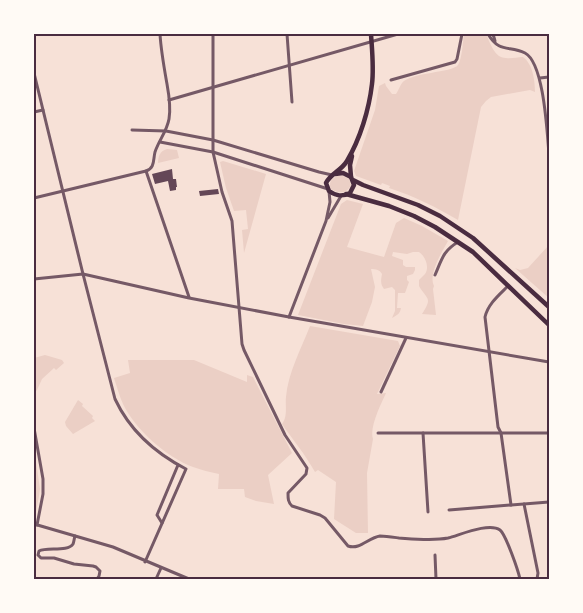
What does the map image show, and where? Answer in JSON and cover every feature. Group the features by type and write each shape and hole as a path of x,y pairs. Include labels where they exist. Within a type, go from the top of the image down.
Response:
{"main road":[{"path":"370,34 373,83 364,122 346,164 327,181 328,190 334,194 388,206 435,226 483,261 549,324"},
{"path":"344,195 350,193 353,188 350,165 352,152"},
{"path":"334,174 343,173 363,185 411,202 440,216 473,238 549,307"}],"street":[{"path":"34,198 150,170 155,152 170,119 160,34"},
{"path":"213,34 213,152 222,192 232,221 244,350 285,435 307,468 306,474 288,493 288,500 292,506 325,518 348,546 352,548 378,536 445,538 482,528 497,529 502,532 509,546 520,579"},
{"path":"287,34 292,102"},
{"path":"169,100 398,34"},
{"path":"391,80 455,62 462,34"},
{"path":"488,34 496,45 522,52 534,64 540,78 549,154"},
{"path":"494,34 495,42"},
{"path":"34,73 110,382 119,408 136,432 148,444 164,457 186,469 146,562"},
{"path":"540,78 549,77"},
{"path":"34,112 43,110"},
{"path":"132,130 166,131 213,140 318,172 334,174"},
{"path":"160,142 213,152 328,190 330,202 326,220 288,317"},
{"path":"146,171 189,298"},
{"path":"326,220 344,195"},
{"path":"435,275 446,251 458,241"},
{"path":"34,279 83,274 189,298 288,317 549,363"},
{"path":"508,286 486,311 485,317 498,426 501,433 511,505"},
{"path":"542,301 549,303"},
{"path":"381,392 406,338"},
{"path":"34,428 43,478 43,494 35,524 113,547 189,579"},
{"path":"378,433 549,433"},
{"path":"423,433 428,512"},
{"path":"162,523 157,515 178,465"},
{"path":"449,510 549,502"},
{"path":"524,504 538,573 537,579"},
{"path":"75,536 73,545 58,549 44,549 39,551 38,555 42,558 54,558 74,564 96,567 100,571 97,579"},
{"path":"435,555 436,579"},
{"path":"156,579 161,568"}],"shaded area":[{"path":"464,34 486,34 495,53 498,55 508,58 523,57 531,68 535,92 530,90 491,97 481,107 458,220 425,202 389,188 390,186 382,183 381,185 356,176 354,171 375,110 379,86 385,83 392,94 396,94 402,83 407,79 454,68 458,65 460,59"},
{"path":"167,149 177,150 179,158 158,163 160,154"},
{"path":"223,161 266,174 244,253 242,230 248,229 246,210 234,211 220,162"},
{"path":"337,176 349,179 351,185 345,192 337,192 331,189 331,181"},
{"path":"347,200 363,204 347,247 384,257 396,223 404,218 448,241 436,263 433,275 436,315 422,314 428,301 419,286 419,280 425,274 427,268 423,256 419,252 407,254 393,252 392,256 403,260 403,265 415,267 413,274 407,276 409,282 405,293 398,293 397,308 401,308 397,315 392,318 395,311 395,290 392,287 384,289 381,284 382,274 378,270 371,269 375,287 372,302 363,326 298,315 341,204"},
{"path":"549,245 549,298 515,268 520,270 528,268"},
{"path":"310,326 398,341 400,346 377,394 386,393 376,416 372,434 373,439 367,473 368,533 356,533 334,519 336,482 318,470 315,472 282,424 286,414 289,379"},
{"path":"45,355 62,360 64,363 56,370 54,368 42,379 34,393 34,358"},
{"path":"128,360 194,360 247,382 247,375 253,377 292,453 268,475 274,504 245,497 244,489 218,489 219,474 193,467 172,456 152,441 128,413 114,378 130,373"},
{"path":"78,400 93,416 92,418 95,421 73,434 65,422"},
{"path":"34,448 40,489 35,517"}],"building":[{"path":"172,169 173,179 176,179 176,190 170,191 168,181 155,184 152,174"},
{"path":"218,189 219,194 200,196 199,191"}]}
